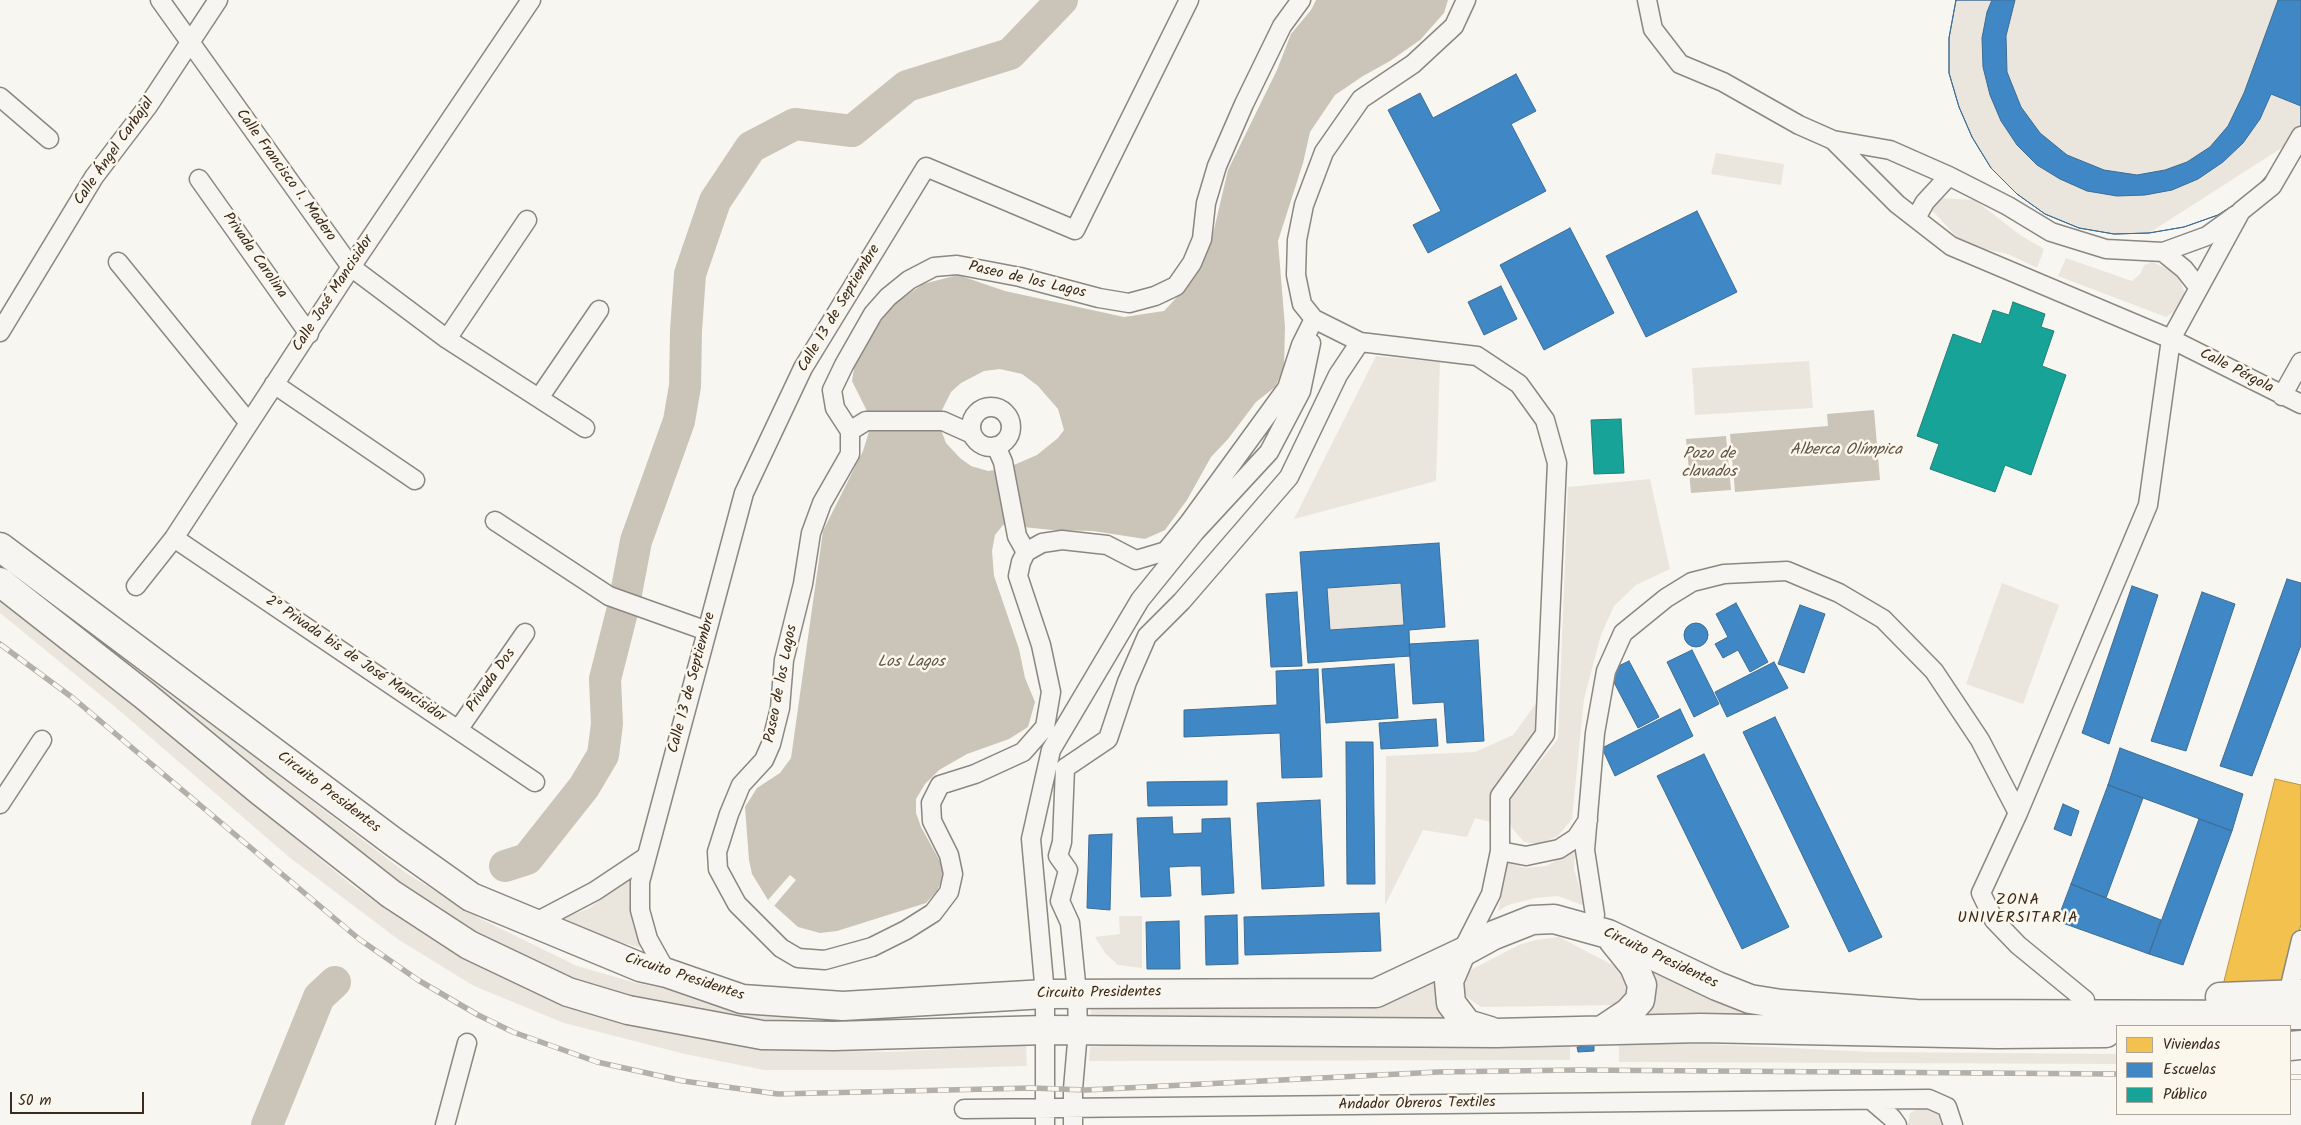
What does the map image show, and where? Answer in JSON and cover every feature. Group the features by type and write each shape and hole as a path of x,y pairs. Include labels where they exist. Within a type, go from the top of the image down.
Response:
{"main road":[{"name":"Circuito Presidentes","path":"0,547 395,843 471,897 640,967 667,973 742,999 843,1006 1077,993 1376,993 1461,953 1494,935 1532,920 1554,919 1598,930 1717,986 1750,999 1781,1004 1916,1014 2297,1001"},
{"path":"0,582 144,694 259,790 391,894 469,944 568,992 628,1010 762,1035 834,1036 1045,1030 1496,1032 1700,1028 1996,1034 2116,1033"},
{"path":"1598,930 1634,966 1642,984 1640,1000 1628,1013 1604,1029"},
{"path":"1461,953 1449,980 1451,1003 1467,1024 1496,1032"},
{"path":"1717,986 1906,998 2297,1001"},
{"path":"1700,1028 1814,1042 2018,1050 2116,1049"}],"street":[{"name":"Calle Francisco I. Madero","path":"160,0 351,267 447,339 585,428"},
{"name":"Calle Ángel Carbajal","path":"0,332 94,177 148,106 218,0"},
{"name":"Calle José Mancisidor","path":"136,586 174,538 351,267 531,0"},
{"name":"Calle 13 de Septiembre","path":"667,973 648,939 640,910 640,882 744,493 803,368 926,166 1075,230 1190,0"},
{"name":"Paseo de los Lagos","path":"1026,552 1020,562 1018,576 1041,645 1051,692 1045,727 1023,752 976,774 940,786 931,803 932,821 949,855 953,874 949,892 932,913 906,930 872,947 825,960 798,958 780,948 737,904 718,869 717,852 728,814 741,785 764,760 772,744 780,708 784,660 803,584 811,533 822,503 850,454 850,431 835,408 832,390 844,365 873,314 888,297 909,280 934,267 957,265 1020,278 1099,298 1130,303 1155,296 1176,286 1192,263 1202,240 1206,204 1216,166 1282,26 1302,0"},
{"path":"1461,953 1491,894 1500,850 1500,796 1545,734 1557,463 1546,420 1519,384 1477,356 1360,342 1314,319 1302,304 1296,275 1297,240 1304,205 1324,152 1360,99 1412,64 1454,26 1466,0"},
{"path":"1647,0 1653,29 1680,64 1723,82 1799,125 1833,140 1890,150 1949,176 2008,206 2051,232 2106,249 2163,252 2207,236 2272,186 2301,136"},
{"path":"0,97 49,139"},
{"name":"Calle Pérgola","path":"1833,140 1897,204 1951,246 2171,339 2301,404"},
{"path":"1916,218 1925,202 1949,176"},
{"name":"Privada Carolina","path":"199,179 309,334"},
{"path":"2085,1000 2018,945 1994,920 1981,893 2018,813 2148,505 2171,339 2241,211"},
{"path":"447,339 527,220"},
{"path":"2163,252 2184,269 2199,288"},
{"path":"118,262 248,424"},
{"path":"539,398 599,310"},
{"path":"996,446 1004,466 1017,536 1026,552 1042,543 1062,540 1107,544 1136,560 1166,551 1188,524 1287,388 1301,344 1314,319"},
{"path":"1045,1117 1045,994 1031,839 1051,750 1140,600 1195,532 1269,452 1301,391 1309,358 1314,319"},
{"path":"1073,1116 1078,1031 1077,993 1070,923 1060,901 1068,870 1058,856 1062,842 1066,768 1108,739 1127,682 1147,636 1182,601 1289,476 1338,375 1360,342"},
{"path":"2282,396 2301,362"},
{"path":"274,384 415,480"},
{"path":"850,431 866,421 943,421 972,434 985,446 996,446 1007,438 1010,425 1005,413 999,409 986,407 980,410 972,420 972,434"},
{"path":"495,521 608,596 707,631"},
{"name":"2° Privada bis de José Mancisidor","path":"174,538 535,782"},
{"path":"1598,930 1586,850 1595,733 1606,671 1623,633 1666,598 1692,582 1724,574 1787,571 1839,593 1883,619 1934,671 1980,740 2018,813"},
{"name":"Privada Dos","path":"458,730 525,633"},
{"path":"0,804 42,740"},
{"path":"1500,850 1526,856 1559,849 1576,838 1588,819"},
{"path":"534,923 595,891 646,857"},
{"path":"2297,1001 2301,940"},
{"path":"444,1125 466,1043"},
{"name":"Andador Obreros Textiles","path":"964,1109 1045,1117 1929,1099 1947,1107 1953,1125"},
{"path":"1871,1100 1892,1118 1897,1125"}],"shaded area":[{"path":"1956,0 2301,0 2301,125 2294,140 2149,233 2114,234 2079,228 2045,214 2017,194 1991,168 1972,137 1959,107 1949,73 1949,38"},
{"path":"1716,153 1784,164 1781,185 1711,174"},
{"path":"1938,198 1975,200 2020,235 2044,249 2037,268 2008,254 1964,245 1930,208"},
{"path":"2066,258 2132,281 2141,273 2144,265 2152,262 2171,270 2180,281 2184,291 2184,301 2180,308 2166,317 2058,276"},
{"path":"1376,356 1440,362 1436,481 1294,519"},
{"path":"1809,361 1813,408 1695,415 1692,368"},
{"path":"1650,479 1670,569 1636,585 1614,606 1601,635 1584,699 1572,819 1558,836 1540,844 1524,842 1512,828 1507,812 1511,797 1558,739 1568,487"},
{"path":"0,555 156,674 274,772 406,873 481,919 577,966 636,983 768,1009 931,1009 931,1016 768,1020 630,998 572,980 474,931 398,883 0,567"},
{"path":"1401,583 1404,625 1330,630 1327,588"},
{"path":"2002,583 2059,605 2023,704 1966,684"},
{"path":"0,594 354,887 410,924 486,967 640,1026 689,1037 769,1049 888,1052 1026,1045 1027,1066 889,1070 764,1070 685,1054 564,1023 474,986 399,940 289,857 120,711 0,613"},
{"path":"1540,698 1538,734 1495,794 1490,822 1475,818 1467,837 1423,830 1385,905 1386,756 1475,752 1513,735"},
{"path":"1575,850 1574,869 1585,906 1558,896 1535,898 1508,905 1498,911 1508,863 1526,868 1546,866"},
{"path":"635,875 631,907 635,929 645,949 598,936 557,920 588,909"},
{"path":"1119,916 1142,916 1142,968 1118,965 1105,953 1095,937 1120,934"},
{"path":"1559,937 1628,973 1632,995 1620,1005 1481,1007 1460,992 1463,974 1519,945 1535,940"},
{"path":"1644,969 1721,1002 1781,1016 1638,1014"},
{"path":"1434,979 1437,1001 1448,1018 1390,1021 1091,1015 1091,1008 1365,1009"},
{"path":"1619,1044 1706,1044 1872,1052 2116,1054 2116,1064 1619,1062"},
{"path":"1118,1045 1185,1047 1570,1046 1570,1060 1089,1061 1090,1047"},
{"path":"1930,1107 1945,1119 1945,1125 1908,1125 1910,1113 1919,1108"}],"water":[{"name":"Los Lagos","path":"1316,0 1448,0 1444,13 1420,40 1335,95 1310,132 1303,163 1278,241 1285,327 1284,368 1275,387 1256,402 1228,439 1211,457 1187,500 1165,530 1145,539 1093,531 1052,530 1003,525 995,535 992,551 994,576 1019,649 1025,678 1035,702 1028,727 1009,739 967,754 939,770 925,784 916,799 916,813 921,827 941,863 943,877 937,891 926,903 837,931 820,933 798,927 768,900 752,874 749,860 745,807 757,788 780,773 791,758 823,531 863,451 871,425 869,415 852,381 854,368 863,350 893,305 923,284 958,275 1005,291 1124,317 1164,311 1179,295 1196,271 1212,238 1228,170 1277,70 1291,34 1311,10","holes":["1000,369 1022,374 1038,386 1058,409 1064,430 1058,438 1037,455 1007,468 988,471 971,466 960,458 946,443 940,427 941,412 951,392 961,383 984,371"]},
{"name":"Alberca Olímpica","path":"1874,410 1880,480 1735,492 1730,434 1828,426 1827,414"},
{"name":"Pozo de clavados","path":"1726,436 1731,490 1691,493 1686,439"}],"pier":[{"path":"790,875 796,880 774,906 768,900"}],"building: Viviendas":[{"path":"2275,779 2301,785 2301,924 2287,980 2222,989"}],"building: Escuelas":[{"path":"1956,0 2015,0 2006,36 2007,72 2021,107 2040,133 2067,155 2104,170 2137,175 2165,170 2187,162 2210,147 2228,126 2244,93 2278,0 2301,0 2301,125 2294,140 2274,168 2249,195 2218,215 2184,227 2149,233 2114,234 2079,228 2045,214 2017,194 1991,168 1972,137 1959,107 1949,73 1949,38"},
{"path":"1956,0 1992,0 1987,12 1982,38 1983,67 1990,95 2001,121 2017,145 2037,165 2060,179 2087,191 2117,196 2145,195 2172,190 2198,179 2223,162 2243,143 2260,119 2271,94 2301,106 2301,125 2294,140 2274,168 2249,195 2218,215 2184,227 2149,233 2114,234 2079,228 2045,214 2017,194 1991,168 1972,137 1959,107 1949,73 1949,38"},
{"path":"1516,74 1536,111 1511,124 1546,191 1428,253 1413,225 1441,211 1388,110 1420,93 1433,118"},
{"path":"1697,211 1737,292 1646,337 1606,256"},
{"path":"1570,228 1614,313 1544,350 1500,265"},
{"path":"1501,286 1517,319 1484,335 1468,302"},
{"path":"1439,543 1445,627 1409,630 1410,656 1308,663 1300,552","holes":["1401,583 1404,625 1330,630 1327,588"]},
{"path":"2287,579 2301,583 2301,645 2252,776 2220,766"},
{"path":"2132,586 2158,595 2109,744 2082,733"},
{"path":"1297,592 1302,666 1271,667 1266,594"},
{"path":"2202,592 2235,604 2186,751 2151,741"},
{"path":"1736,603 1768,662 1750,672 1738,650 1723,658 1715,644 1728,637 1716,614"},
{"path":"1800,605 1825,614 1804,673 1778,664"},
{"path":"1696,623 1705,626 1708,635 1705,644 1696,647 1687,644 1684,635 1687,626"},
{"path":"1478,640 1484,741 1447,743 1444,702 1413,704 1409,644"},
{"path":"1692,650 1719,704 1694,717 1667,662"},
{"path":"1629,661 1659,717 1638,728 1608,671"},
{"path":"1774,662 1788,688 1727,717 1715,692"},
{"path":"1394,664 1398,718 1326,723 1322,669"},
{"path":"1318,669 1322,777 1282,778 1280,733 1184,737 1184,710 1277,705 1276,671"},
{"path":"1680,709 1693,736 1615,776 1602,748"},
{"path":"1775,717 1882,937 1849,952 1743,732"},
{"path":"1436,719 1438,746 1381,749 1379,723"},
{"path":"1346,742 1373,742 1375,884 1347,884"},
{"path":"2120,748 2243,794 2232,831 2108,785"},
{"path":"1704,754 1789,927 1742,949 1657,776"},
{"path":"1227,781 1227,805 1148,806 1147,782"},
{"path":"2108,785 2143,798 2106,898 2071,884"},
{"path":"1320,800 1324,886 1262,889 1257,803"},
{"path":"2063,804 2079,811 2071,836 2054,829"},
{"path":"1172,817 1173,834 1202,833 1202,819 1230,818 1234,893 1202,895 1201,866 1189,866 1169,867 1171,896 1141,897 1137,818"},
{"path":"2199,819 2232,831 2183,965 2149,954"},
{"path":"1112,834 1110,910 1087,908 1089,835"},
{"path":"2071,884 2161,920 2149,954 2057,921"},
{"path":"1379,913 1381,951 1245,955 1244,917"},
{"path":"1237,915 1238,964 1206,965 1205,916"},
{"path":"1179,921 1180,969 1147,969 1146,922"},
{"path":"1594,1045 1594,1051 1578,1052 1577,1047"}],"building: Público":[{"path":"2013,302 2045,314 2041,327 2054,331 2042,366 2066,375 2031,475 2005,465 1995,492 1930,469 1939,444 1917,436 1953,334 1981,344 1993,310 2009,315"},
{"path":"1621,419 1624,473 1594,474 1591,420"}],"waterway":[{"path":"505,866 527,859 584,787 603,755 607,724 605,679 624,604 636,541 679,421 685,386 690,274 715,201 751,147 795,124 852,131 907,86 1010,54 1062,0"},
{"path":"267,1125 319,997 335,982"}],"railway":[{"path":"0,644 73,698 359,939 418,980 478,1015 513,1032 597,1062 683,1081 778,1094 1031,1088 1086,1090 1438,1072 1577,1070 2116,1074"},
{"path":"2291,1077 2301,1077"}],"district":[{"name":"ZONA UNIVERSITARIA","path":"2018,910"}]}
